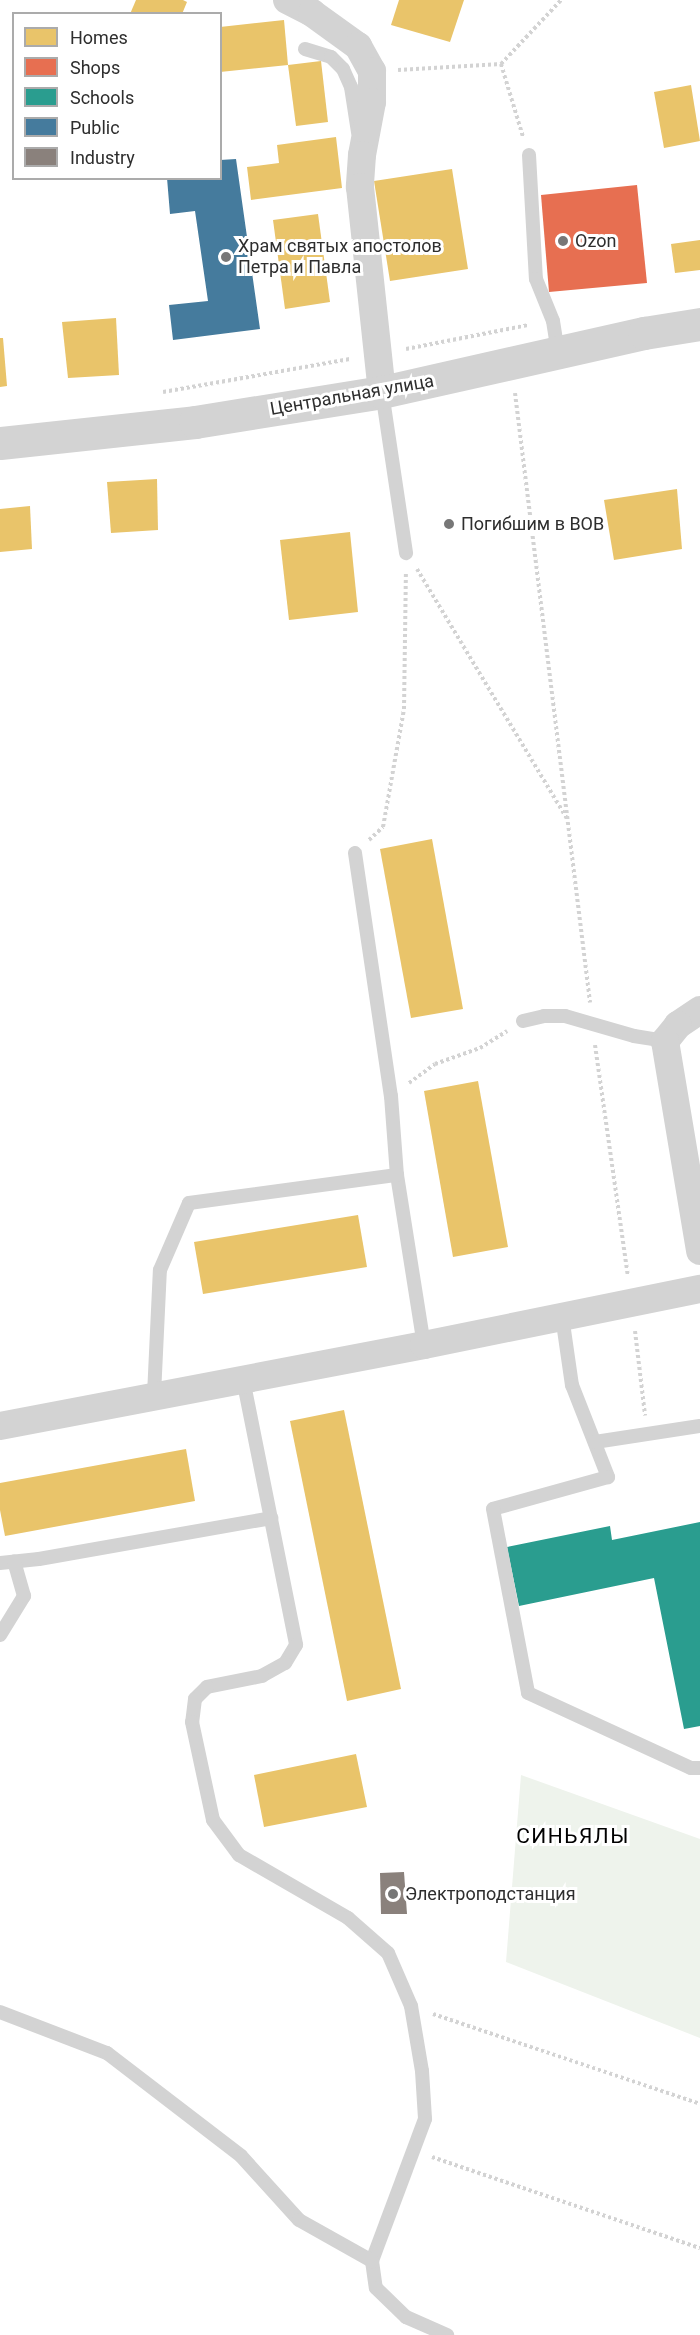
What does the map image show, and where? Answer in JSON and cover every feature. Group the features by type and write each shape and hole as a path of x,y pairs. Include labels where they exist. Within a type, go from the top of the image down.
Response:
{"street":[{"path":"287,0 312,13 358,46 372,71 372,102 362,155 360,187 382,392"},
{"name":"Центральная улица","path":"0,443 195,422 382,392 644,333 699,330"},
{"path":"700,1010 678,1025 665,1041 700,1251"},
{"path":"0,1426 154,1395 424,1346 700,1289"}],"lane":[{"path":"305,49 331,57 343,69 351,87 362,155"},
{"path":"529,155 536,279 553,321 558,353"},
{"path":"382,392 406,553"},
{"path":"355,853 391,1096 396,1175 424,1346"},
{"path":"523,1021 544,1016 565,1016 634,1036 665,1041"},
{"path":"154,1395 160,1270 189,1203 396,1175"},
{"path":"562,1316 572,1385 608,1478 493,1509 528,1693 691,1768 700,1768"},
{"path":"243,1379 296,1645 285,1664 262,1676 207,1687 195,1699 192,1722 213,1820 239,1855 348,1918 388,1953 411,2006 422,2071 425,2119 372,2261 376,2288 406,2317 447,2335"},
{"path":"595,1442 700,1426"},
{"path":"0,1635 24,1596 7,1562 271,1518"},
{"path":"0,2012 107,2053 241,2156 299,2220 372,2261"}],"path":[{"path":"372,71 501,64 561,0"},
{"path":"501,64 529,155"},
{"path":"151,394 553,321"},
{"path":"514,389 592,1022 648,1434"},
{"path":"406,553 569,823"},
{"path":"355,853 383,827 404,709 406,553"},
{"path":"391,1096 435,1064 480,1048 523,1021"},
{"path":"411,2006 700,2104"},
{"path":"414,2151 700,2248"}],"shaded area":[{"path":"521,1775 700,1839 700,2038 506,1962"}],"building: Homes":[{"path":"136,0 183,0 187,2 183,12 131,12"},
{"path":"399,0 464,0 450,42 391,25"},
{"path":"284,20 288,65 222,72 222,27"},
{"path":"321,61 328,122 296,126 288,65"},
{"path":"691,85 700,141 664,148 654,92"},
{"path":"336,137 342,188 251,200 247,167 279,163 277,145"},
{"path":"452,169 468,269 390,281 374,181"},
{"path":"318,214 330,302 285,309 273,220"},
{"path":"700,240 700,270 675,273 671,244"},
{"path":"116,318 119,375 68,378 62,322"},
{"path":"0,338 3,338 7,386 0,387"},
{"path":"157,479 158,530 111,533 107,482"},
{"path":"677,489 682,549 614,560 604,500"},
{"path":"30,506 32,549 0,552 0,509"},
{"path":"350,532 358,612 289,620 280,540"},
{"path":"432,839 463,1009 411,1018 380,849"},
{"path":"478,1081 508,1247 453,1257 424,1091"},
{"path":"358,1215 367,1267 203,1294 194,1242"},
{"path":"344,1410 401,1689 347,1701 290,1421"},
{"path":"186,1449 195,1501 5,1536 0,1510 0,1483"},
{"path":"356,1754 367,1807 264,1827 254,1775"}],"building: Shops":[{"path":"637,185 647,283 549,292 541,195"}],"building: Schools":[{"path":"700,1522 700,1726 684,1729 654,1578 519,1606 507,1547 610,1526 612,1540"}],"building: Public":[{"name":"Храм святых апостолов Петра и Павла","path":"236,159 260,329 173,340 169,305 208,301 195,211 170,214 167,180 222,180 222,160"}],"building: Industry":[{"name":"Электроподстанция","path":"404,1872 407,1914 381,1914 380,1873"}],"place":[{"name":"Ozon","path":"563,241"},
{"name":"Храм святых апостолов Петра и Павла","path":"226,257"},
{"name":"Погибшим в ВОВ","path":"449,524"},
{"name":"Электроподстанция","path":"393,1894"}],"district":[{"name":"СИНЬЯЛЫ","path":"573,1836"}]}
